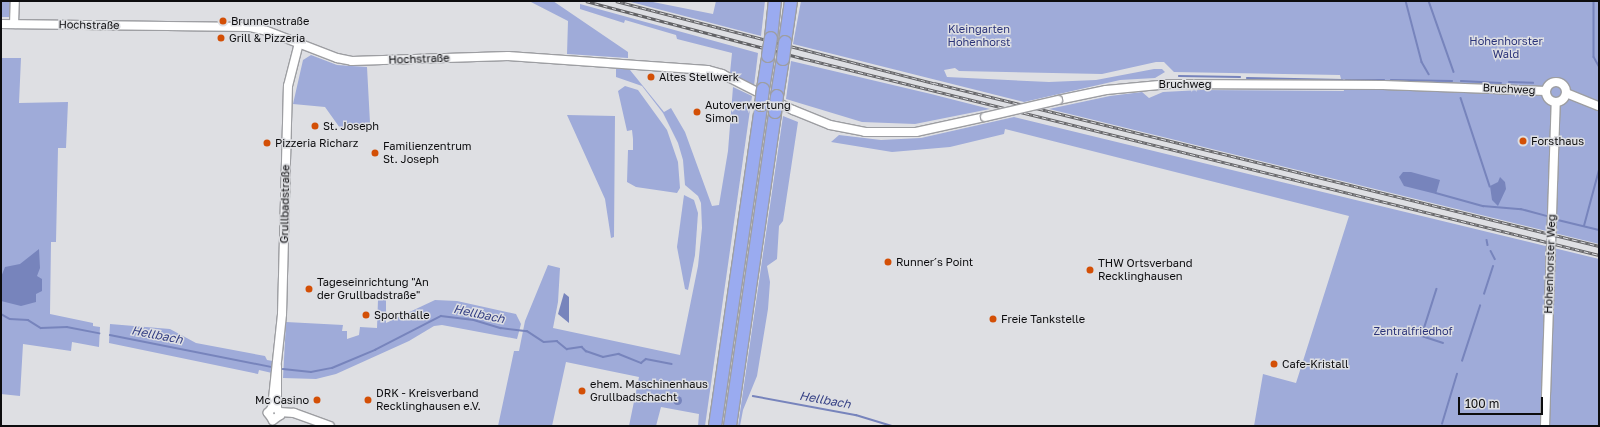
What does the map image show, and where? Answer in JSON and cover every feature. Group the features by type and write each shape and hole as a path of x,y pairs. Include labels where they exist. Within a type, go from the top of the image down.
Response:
{"highway":[{"path":"715,426 776,1"},
{"path":"730,426 791,1"}],"street":[{"path":"14,1 14,24"},
{"name":"Hochstraße","path":"1,24 250,27 299,43 337,58 352,61 536,56 708,70 830,125"},
{"name":"Grullbadstraße","path":"299,43 288,86 282,314 277,367 277,411 300,416 330,426"},
{"name":"Bruchweg","path":"1546,91 1550,84 1558,82 1564,86 1566,92 1599,106"},
{"name":"Bruchweg","path":"830,125 865,132 892,134 916,132 1106,90 1164,84 1383,85 1546,91"},
{"name":"Bruchweg","path":"1546,91 1550,100 1556,102"},
{"path":"1556,102 1563,100 1566,92"},
{"name":"Hohenhorster Weg","path":"1545,426 1556,102"}],"green space":[{"path":"1,1 10,1 10,17 1,17"},
{"path":"529,1 553,1 628,52 628,58 567,54 568,21"},
{"path":"627,1 648,1 713,14 716,1 765,1 761,36"},
{"path":"801,1 1599,1 1599,244 1049,109 1110,96 1142,92 1149,98 1163,92 1201,90 1344,91 1340,75 1174,72 1164,62 1156,62 1102,74 959,71 955,68 944,70 947,77 1049,82 1096,80 1154,69 1162,69 1165,72 1155,78 1120,80 1024,102 793,44"},
{"path":"580,4 758,53 754,86 730,73 732,53 677,39 676,35 625,20 624,23 580,9"},
{"path":"311,55 337,65 367,67 370,123 340,128 325,107 293,104 303,60"},
{"path":"1,58 21,58 19,103 68,102 66,148 58,148 56,242 51,242 50,314 93,323 93,326 100,327 99,347 72,342 71,351 23,344 20,396 1,394"},
{"path":"791,61 990,109 915,124 862,122 786,99"},
{"path":"616,68 656,70 630,70 664,112 671,108 685,132 712,206 719,205 728,151 733,87 752,96 705,426 698,426 699,414 661,407 656,426 629,426 639,377 566,362 552,426 498,426 514,351 519,351 525,321 548,265 560,268 558,302 553,328 680,355 698,266 702,228 701,203 698,196 685,185 683,160 678,143 663,113 642,86 616,77"},
{"path":"625,86 638,90 667,130 678,162 680,188 677,193 636,187 627,182 628,150 633,150 633,139 632,130 627,131 618,91"},
{"path":"567,115 615,116 614,237 611,238 605,199"},
{"path":"783,116 798,122 783,221 779,226 777,259 767,266 770,282 768,309 757,376 743,410 740,426 738,426"},
{"name":"Zentralfriedhof","path":"1014,117 1599,259 1599,426 1254,426 1263,374 1296,383 1349,216 1005,129 1004,134 950,147 892,152 831,142 839,135 881,140 921,138"},
{"path":"684,195 694,200 698,213 695,255 688,290 685,289 677,247"},
{"path":"378,300 386,300 386,323 435,300 457,301 516,314 521,324 517,339 442,325 434,326 409,341 336,374 316,379 283,378 286,322 343,325 342,331 347,331 347,339 359,335 360,327 377,328"},
{"path":"110,324 170,329 196,343 265,356 267,360 273,361 272,373 259,370 258,374 109,343"}],"shaded area":[{"path":"1403,172 1411,172 1440,180 1436,194 1404,186 1399,177"},
{"path":"1500,177 1505,182 1506,189 1498,206 1492,200 1490,186 1498,182"},
{"path":"39,249 40,268 37,276 42,279 42,291 36,294 36,302 21,306 1,301 1,277 5,267 20,264"},
{"path":"564,293 569,297 569,323 558,314"},
{"path":"675,396 679,396 681,400 679,404 675,404 673,402 673,398"}],"waterway":[{"path":"1406,1 1422,62 1429,74"},
{"path":"1429,1 1454,72"},
{"path":"1594,1 1594,57 1599,66"},
{"path":"1179,76 1240,77"},
{"path":"1247,78 1342,80"},
{"path":"1346,80 1384,80"},
{"path":"1391,80 1452,81"},
{"path":"1461,81 1501,83"},
{"path":"1509,82 1533,83"},
{"path":"1461,98 1490,186"},
{"path":"1584,226 1599,170"},
{"path":"1436,193 1483,206 1521,209 1547,216"},
{"path":"1558,220 1599,230"},
{"path":"1487,240 1488,245"},
{"path":"1491,251 1495,259"},
{"path":"1484,294 1493,266"},
{"path":"1437,289 1422,336 1443,343"},
{"path":"1462,361 1480,306"},
{"name":"Hellbach","path":"1,314 10,319 28,320 41,328 67,327 99,333"},
{"name":"Hellbach","path":"283,369 311,372 332,368 375,350 441,316 474,320 501,328 527,331 544,342 557,341 567,349 582,347 586,351 603,357 619,354 641,363 646,359 672,364"},
{"name":"Hellbach","path":"110,335 272,367"},
{"path":"1442,424 1457,374"},
{"name":"Hellbach","path":"753,396 856,415 893,426"}],"railway":[{"path":"586,1 806,59 1599,255"},
{"path":"616,1 934,83 1599,246"}],"place":[{"name":"Brunnenstraße","path":"223,21"},
{"name":"Grill & Pizzeria","path":"221,38"},
{"name":"Altes Stellwerk","path":"651,77"},
{"name":"Autoverwertung Simon","path":"697,112"},
{"name":"St. Joseph","path":"315,126"},
{"name":"Forsthaus","path":"1523,141"},
{"name":"Pizzeria Richarz","path":"267,143"},
{"name":"Familienzentrum St. Joseph","path":"375,153"},
{"name":"Runner´s Point","path":"888,262"},
{"name":"THW Ortsverband Recklinghausen","path":"1090,270"},
{"name":"Tageseinrichtung \"An der Grullbadstraße\"","path":"309,289"},
{"name":"Sporthalle","path":"366,315"},
{"name":"Freie Tankstelle","path":"993,319"},
{"name":"Cafe-Kristall","path":"1274,364"},
{"name":"ehem. Maschinenhaus Grullbadschacht","path":"582,391"},
{"name":"Mc Casino","path":"317,400"},
{"name":"DRK - Kreisverband Recklinghausen e.V.","path":"368,400"}],"park label":[{"name":"Kleingarten Hohenhorst","path":"979,36"},
{"name":"Hohenhorster Wald","path":"1506,48"}]}
